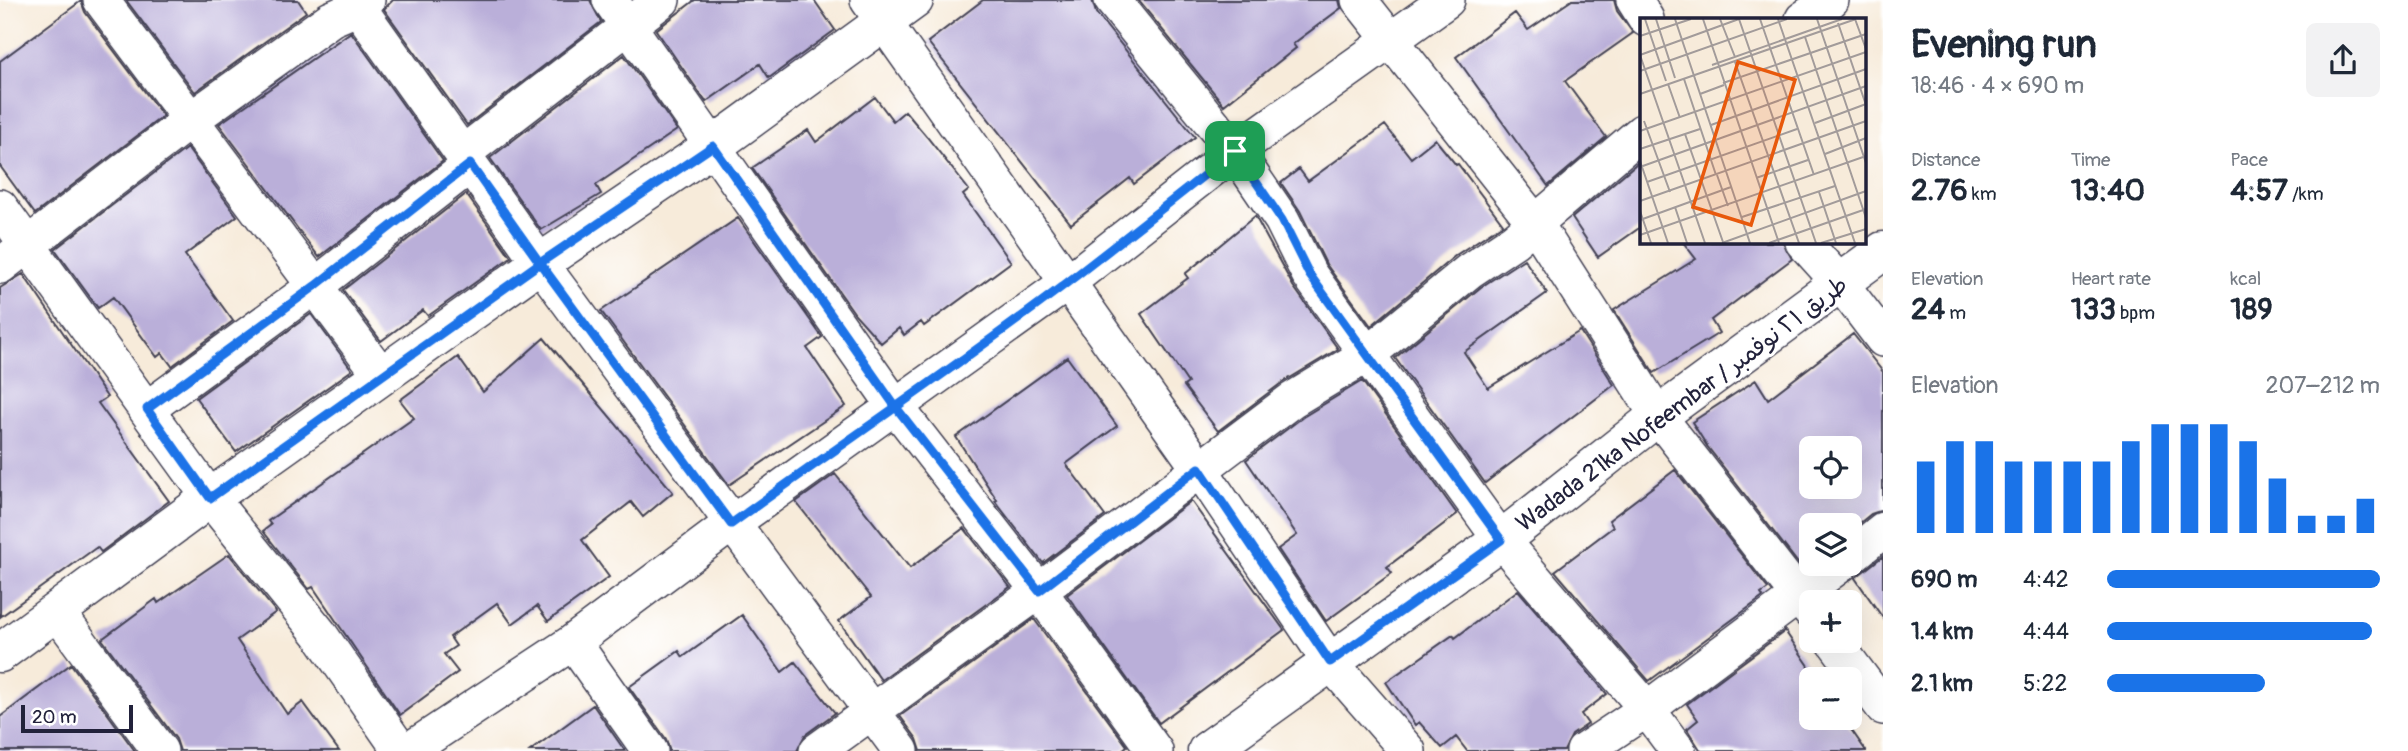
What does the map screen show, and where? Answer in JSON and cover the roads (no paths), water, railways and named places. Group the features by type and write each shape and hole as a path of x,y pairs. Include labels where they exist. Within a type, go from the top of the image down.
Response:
{"street":[{"path":"101,0 382,376"},
{"path":"147,409 315,286 466,159 619,12 662,0"},
{"path":"1112,0 1235,151 1282,220 1309,274 1501,540 1647,709 1678,751"},
{"path":"1359,0 1535,223 1658,416 1799,595"},
{"path":"408,751 573,642 731,524 1067,283 1235,151 1447,0"},
{"path":"1634,0 1645,18"},
{"path":"1804,18 1831,0"},
{"path":"0,266 190,121 331,19 360,2 540,263 901,751"},
{"path":"0,653 58,613 210,498 540,263 713,146 888,7 1067,283 1199,468 1330,662 1408,751"},
{"path":"619,12 895,406 1039,591 1155,751"},
{"path":"817,751 1039,591 1292,400 1368,354 1469,271 1535,223 1640,134"},
{"path":"0,207 30,244 210,498 319,633 401,751"},
{"path":"1803,243 1841,284 1883,339"},
{"name":"Wadada 21ka Nofeembar / طريق ٢١ نوفمبر","path":"1207,751 1501,540 1658,416 1883,251"},
{"path":"1862,547 1883,530"},
{"path":"1818,590 1830,576"},
{"path":"1584,751 1799,609"},
{"path":"58,613 160,751"},
{"path":"573,642 650,751"},
{"path":"1843,653 1883,707"}]}
